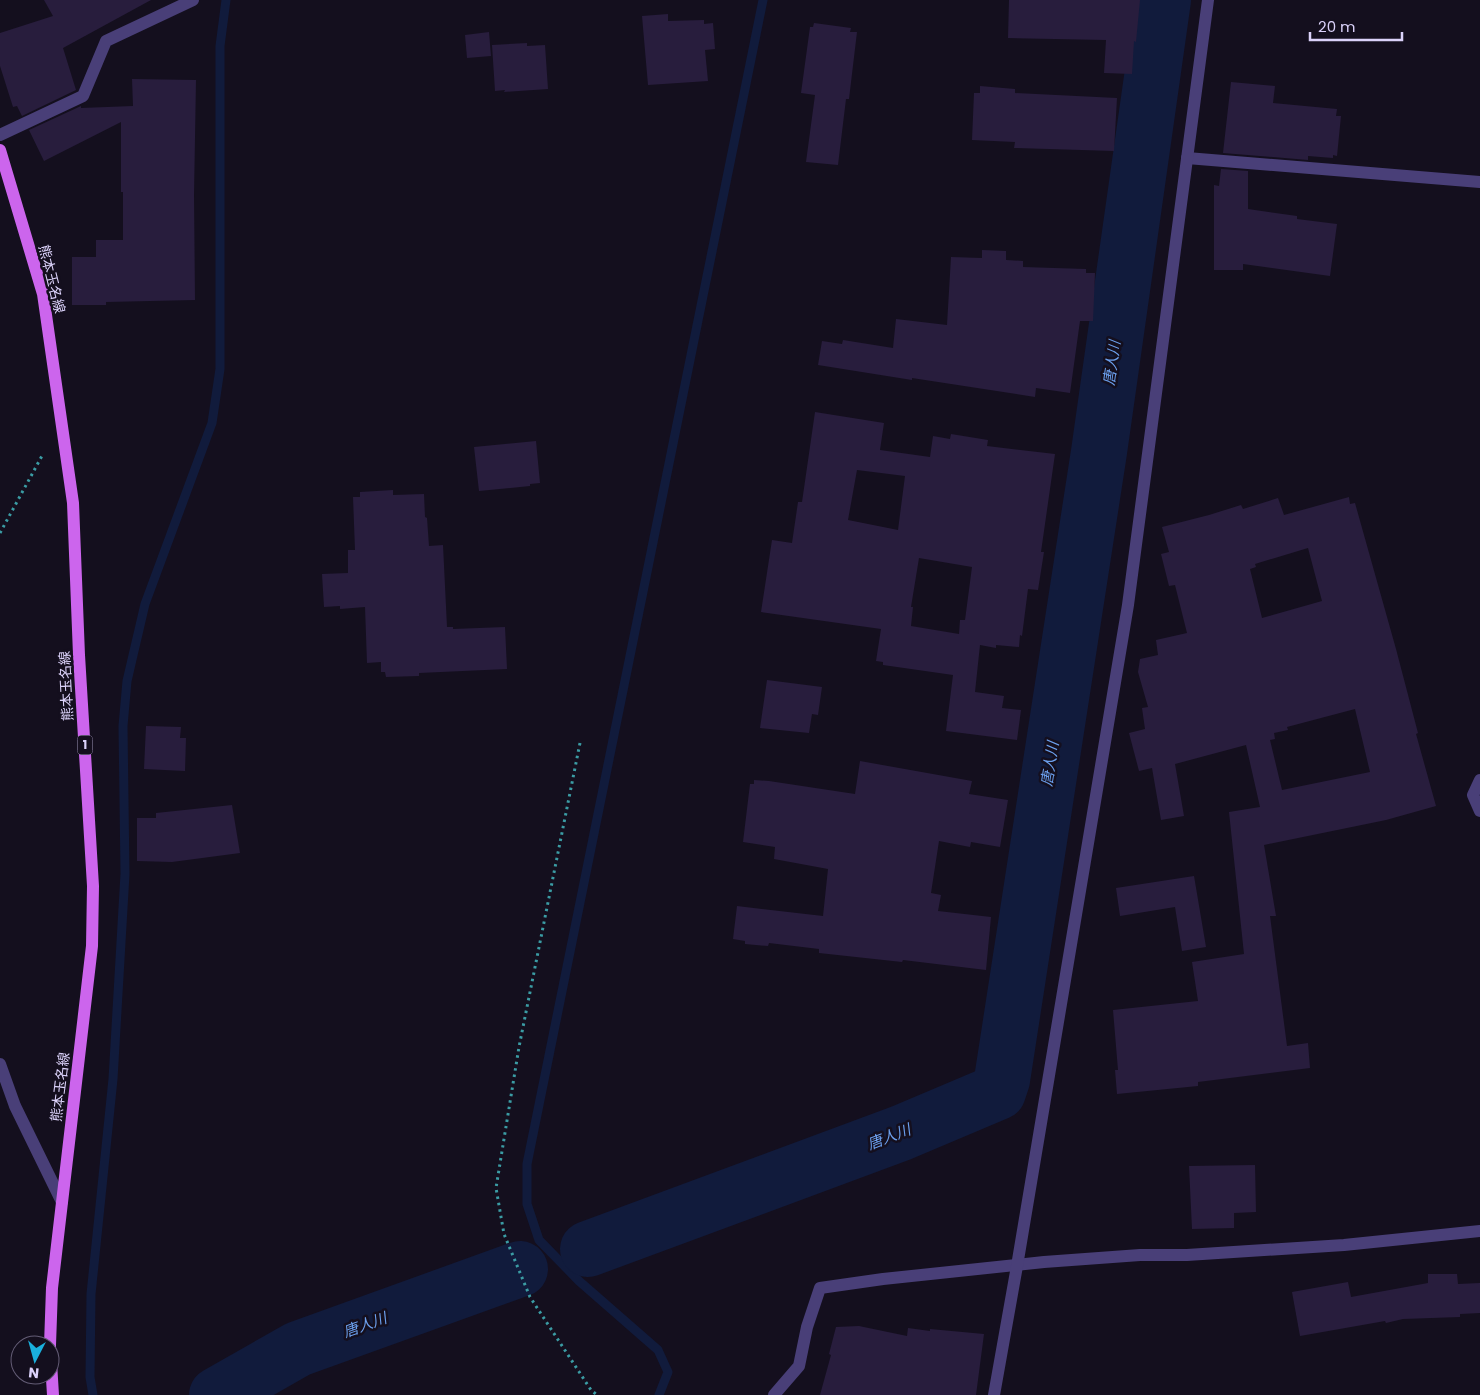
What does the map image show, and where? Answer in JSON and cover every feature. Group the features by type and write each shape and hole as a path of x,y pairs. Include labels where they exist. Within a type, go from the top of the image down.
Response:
{"main road":[{"name":"熊本玉名線","path":"0,150 43,294 73,503 93,886 92,946 52,1288 50,1335"}],"street":[{"path":"0,135 83,96 106,41 193,0"},
{"path":"994,1395 1018,1266 1128,605 1208,0"},
{"path":"1187,158 1480,182"},
{"path":"1480,780 1474,795 1480,811"},
{"path":"0,1064 14,1106 62,1202"},
{"path":"774,1395 799,1366 807,1326 820,1288 883,1278 1140,1255 1187,1255 1480,1232"}],"path":[{"path":"0,533 62,421"},
{"path":"580,743 519,1047 496,1188 504,1234 530,1298 591,1390 597,1395"}],"building":[{"path":"44,0 151,0 63,48 76,90 22,116 17,106 13,107 0,66 0,33 53,16"},
{"path":"1009,0 1140,0 1136,42 1134,41 1132,74 1104,73 1106,40 1008,38"},
{"path":"668,14 668,21 704,20 704,24 713,23 715,49 705,50 708,81 648,85 642,16"},
{"path":"814,23 851,28 850,32 857,32 849,99 846,99 838,165 806,162 815,95 801,93 810,27 813,27"},
{"path":"489,32 491,56 467,58 465,35"},
{"path":"527,43 527,46 545,45 548,89 495,91 492,45"},
{"path":"132,79 196,80 195,300 106,302 106,305 72,305 72,257 96,257 96,240 123,240 121,122 44,161 29,130 81,106 81,108 133,106"},
{"path":"1231,82 1275,86 1273,103 1337,109 1336,116 1341,116 1337,156 1333,155 1333,158 1308,156 1308,160 1223,153"},
{"path":"980,86 1015,89 1015,93 1117,98 1114,151 1014,148 1015,142 972,140 974,93 980,93"},
{"path":"1221,169 1248,171 1248,209 1297,216 1297,219 1337,224 1330,276 1243,264 1243,270 1214,270 1214,185 1219,186"},
{"path":"982,250 1006,251 1006,260 1023,261 1023,267 1086,269 1086,273 1095,273 1093,321 1080,321 1070,393 1036,388 1035,397 818,365 822,341 842,344 843,340 893,348 896,319 947,325 951,257 982,258"},
{"path":"815,412 884,423 880,450 930,457 933,436 950,439 951,434 988,440 987,446 1055,454 1041,552 1044,552 1038,590 1028,589 1019,647 996,645 996,648 980,645 975,692 1004,696 1002,708 1021,710 1017,740 946,731 953,675 883,665 883,662 876,661 881,629 761,612 772,540 792,543 798,502 802,502","holes":["857,470 905,476 898,530 848,520","919,558 972,567 965,620 960,620 959,634 911,626 913,607 911,607"]},
{"path":"536,441 540,483 530,484 530,486 479,491 474,447"},
{"path":"393,490 393,495 424,494 429,546 443,545 447,627 453,627 453,629 505,627 507,669 419,673 419,676 386,677 385,672 381,672 381,662 367,663 365,607 340,609 340,606 324,607 322,574 348,573 348,550 355,550 353,497 360,497 360,492"},
{"path":"1349,497 1350,504 1355,503 1396,649 1418,733 1416,734 1436,806 1386,820 1264,845 1276,916 1270,916 1287,1046 1308,1043 1310,1068 1198,1082 1198,1086 1117,1094 1115,1070 1118,1070 1113,1010 1198,1001 1192,962 1244,954 1229,812 1260,807 1246,745 1175,764 1184,816 1161,820 1152,768 1139,771 1129,733 1145,729 1142,708 1148,707 1138,672 1140,659 1158,655 1156,640 1187,633 1175,585 1169,586 1161,554 1169,552 1162,527 1241,505 1243,509 1278,498 1284,515","holes":["1308,548 1322,601 1262,618 1250,569 1256,567 1255,564","1355,709 1370,772 1282,790 1270,740 1275,739 1274,733 1288,730 1287,727"]},
{"path":"767,680 822,687 818,715 812,714 809,733 760,728"},
{"path":"146,726 181,727 180,738 186,738 185,771 144,769"},
{"path":"860,761 972,781 969,794 1008,800 1000,847 971,842 970,847 939,841 931,893 941,895 938,911 991,917 986,970 903,960 902,962 819,953 819,949 769,943 768,946 745,944 745,941 733,939 737,906 823,916 828,869 774,859 775,847 743,842 750,784 754,784 754,780 769,781 855,794"},
{"path":"232,805 240,853 172,862 137,861 137,818 156,818 156,813"},
{"path":"1194,876 1206,947 1182,951 1175,907 1120,916 1116,888"},
{"path":"1255,1165 1256,1212 1234,1213 1234,1228 1192,1229 1189,1166"},
{"path":"1428,1274 1457,1274 1458,1284 1480,1283 1480,1313 1460,1314 1460,1317 1403,1319 1386,1323 1385,1321 1300,1336 1292,1292 1348,1282 1351,1297 1428,1283"},
{"path":"859,1326 907,1336 908,1328 984,1334 976,1395 820,1395 831,1355 829,1354 836,1327"}],"waterway":[{"path":"93,1395 90,1377 91,1294 113,1079 125,874 123,726 127,681 145,604 212,423 220,369 220,46 226,0"},
{"path":"659,1395 668,1372 658,1350 579,1281 539,1240 527,1204 527,1164 763,0"},
{"name":"唐人川","path":"588,1249 901,1133 998,1092 1002,1080 1099,452 1163,0"},
{"name":"唐人川","path":"217,1395 298,1349 520,1269"}]}
